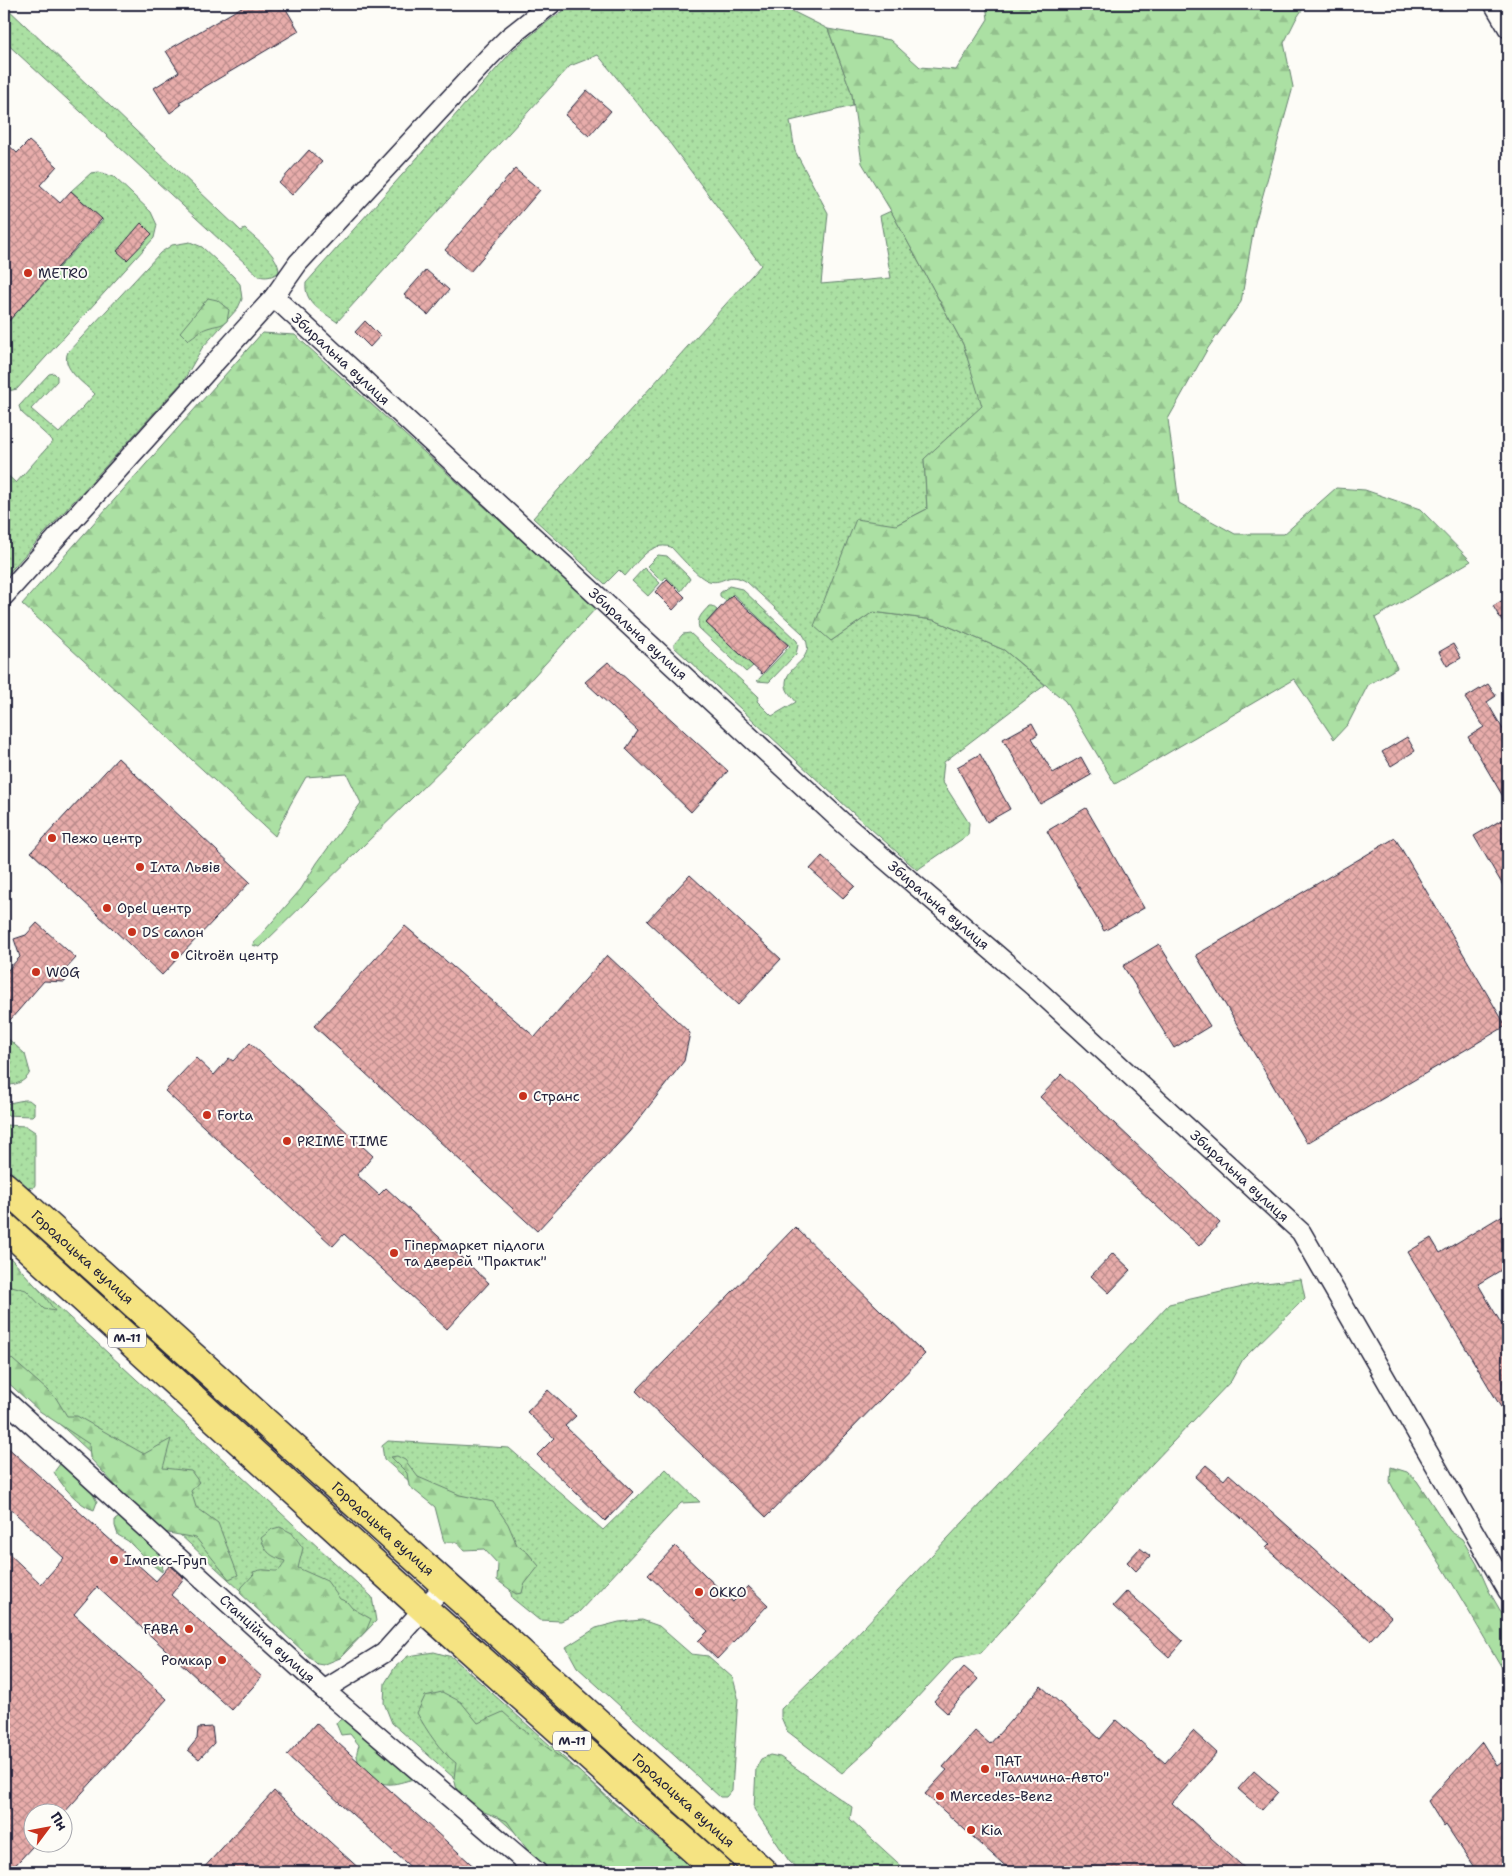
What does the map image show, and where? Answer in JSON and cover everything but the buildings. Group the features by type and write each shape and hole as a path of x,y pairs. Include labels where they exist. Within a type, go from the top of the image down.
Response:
{"main road":[{"name":"Городоцька вулиця","path":"4,1186 763,1872"},
{"name":"М-11","path":"4,1226 424,1609 719,1872"}],"street":[{"path":"4,596 274,297 298,263 489,57 508,38 551,4"},
{"path":"1494,4 1508,28"},
{"name":"Збиральна вулиця","path":"274,297 843,823 1034,986 1301,1232 1508,1591"},
{"name":"Станційна вулиця","path":"4,1399 324,1690 537,1872"},
{"path":"324,1690 384,1653 445,1585"}],"green space":[{"path":"574,4 778,4 828,29 852,94 853,106 790,121 795,151 828,213 821,284 891,278 880,216 891,211 963,344 983,406 924,459 927,509 896,525 831,641 873,612 934,620 1004,650 1045,685 944,762 942,781 969,823 968,835 917,870 674,647 674,644 683,634 690,633 759,697 757,701 772,716 796,702 787,690 787,678 805,656 807,642 802,633 747,582 735,577 714,582 709,581 695,571 671,547 664,546 657,547 645,554 625,576 619,570 605,584 533,518 761,265 669,142 598,55 570,66 337,322 315,306 308,296 306,283 514,49 551,19"},
{"path":"986,4 1306,4 1284,43 1293,87 1254,227 1241,302 1208,348 1168,419 1179,503 1235,534 1284,534 1336,488 1365,490 1420,509 1471,561 1375,618 1397,668 1368,685 1348,724 1334,739 1294,679 1115,784 1065,701 1004,650 934,620 873,612 831,641 814,626 856,519 896,525 927,509 924,459 982,406 963,344 891,211 862,163 852,94 828,29 890,40 920,67 956,70 988,19"},
{"path":"4,5 241,231 245,229 266,248 275,260 279,272 269,277 259,276 4,41"},
{"path":"99,172 114,177 151,212 157,225 154,238 17,389 4,392 4,326 103,220 71,191 91,173"},
{"path":"190,242 202,247 240,284 242,299 238,308 202,348 184,380 4,578 4,472 16,483 53,441 21,412 19,406 49,374 54,373 57,376 57,381 31,409 59,433 95,394 70,370 66,358 68,352 160,253 172,245"},
{"path":"208,298 217,300 229,310 227,321 221,325 205,329 188,340 180,332"},
{"path":"262,333 295,335 596,608 513,699 260,947 252,945 301,889 317,863 361,803 347,774 306,777 275,836 22,604"},
{"path":"658,555 667,556 690,579 681,591 666,577 662,581 647,566"},
{"path":"644,568 660,583 648,596 632,581"},
{"path":"729,586 742,589 797,641 796,654 769,682 757,681 790,646 733,594 726,601 720,596 720,593"},
{"path":"709,606 717,610 706,623 753,666 746,672 699,628 699,618"},
{"path":"4,1035 25,1054 30,1072 23,1081 12,1085 4,1085"},
{"path":"29,1100 34,1104 34,1114 32,1116 4,1115 4,1104"},
{"path":"4,1125 26,1126 35,1132 35,1185 33,1188 28,1187 4,1166"},
{"path":"4,1251 43,1294 55,1311 44,1309 26,1290 8,1285 4,1279"},
{"path":"4,1257 372,1597 376,1621 340,1658 315,1659 4,1373"},
{"path":"1301,1279 1305,1298 1243,1359 1231,1381 1131,1486 981,1653 954,1658 873,1745 842,1773 787,1731 781,1717 781,1709 847,1645 1169,1304 1256,1284"},
{"path":"4,1352 56,1398 67,1416 77,1416 144,1454 171,1439 163,1468 191,1471 199,1482 191,1491 196,1507 218,1523 238,1575 229,1579 196,1538 163,1532 152,1525 90,1458 89,1444 38,1410 4,1379"},
{"path":"388,1441 509,1448 603,1530 666,1469 700,1502 681,1503 578,1613 561,1621 539,1620 512,1598 504,1565 384,1459 382,1446"},
{"path":"397,1456 405,1460 418,1477 460,1495 493,1502 508,1524 517,1545 528,1553 539,1566 524,1585 522,1593 516,1594 497,1580 498,1564 484,1549 464,1550 457,1542 444,1542 435,1507 409,1486 407,1473 391,1457"},
{"path":"60,1464 77,1475 90,1490 97,1502 94,1510 82,1504 61,1483 54,1472"},
{"path":"1391,1467 1407,1472 1417,1481 1450,1531 1462,1539 1477,1564 1489,1591 1508,1624 1508,1678 1445,1571 1398,1497 1390,1482"},
{"path":"122,1515 157,1547 163,1561 162,1572 128,1541 118,1535 115,1520"},
{"path":"280,1527 292,1533 303,1548 298,1568 327,1581 340,1599 371,1619 366,1631 340,1658 323,1665 317,1664 240,1593 242,1587 254,1574 253,1572 263,1570 278,1571 283,1565 285,1561 269,1553 261,1538 272,1529"},
{"path":"642,1620 659,1626 691,1654 708,1656 733,1678 738,1697 732,1790 726,1797 720,1797 577,1667 566,1647 596,1628 619,1622"},
{"path":"434,1652 452,1657 691,1872 560,1872 392,1723 384,1703 385,1683 395,1667 408,1656"},
{"path":"442,1692 461,1702 478,1723 503,1712 521,1728 580,1772 610,1801 700,1872 543,1872 507,1821 469,1806 457,1790 454,1778 456,1763 434,1740 417,1713 425,1696"},
{"path":"343,1718 414,1779 387,1784 367,1775 358,1761 359,1745 350,1734 341,1735 336,1723"},
{"path":"770,1755 780,1757 852,1807 850,1819 908,1872 801,1872 789,1861 754,1809 756,1768 761,1759"}],"place":[{"name":"METRO","path":"28,273"},
{"name":"Пежо центр","path":"52,838"},
{"name":"Ілта Львів","path":"140,867"},
{"name":"Opel центр","path":"107,908"},
{"name":"DS салон","path":"132,932"},
{"name":"Citroën центр","path":"175,955"},
{"name":"WOG","path":"36,972"},
{"name":"Странс","path":"523,1096"},
{"name":"Forta","path":"207,1115"},
{"name":"PRIME TIME","path":"287,1141"},
{"name":"Гіпермаркет підлоги та дверей \"Практик\"","path":"394,1253"},
{"name":"Імпекс-Груп","path":"114,1560"},
{"name":"ОККО","path":"699,1592"},
{"name":"FABA","path":"189,1629"},
{"name":"Ромкар","path":"222,1660"},
{"name":"ПАТ \"Галичина-Авто\"","path":"985,1769"},
{"name":"Mercedes-Benz","path":"940,1796"},
{"name":"Kia","path":"971,1830"}]}
